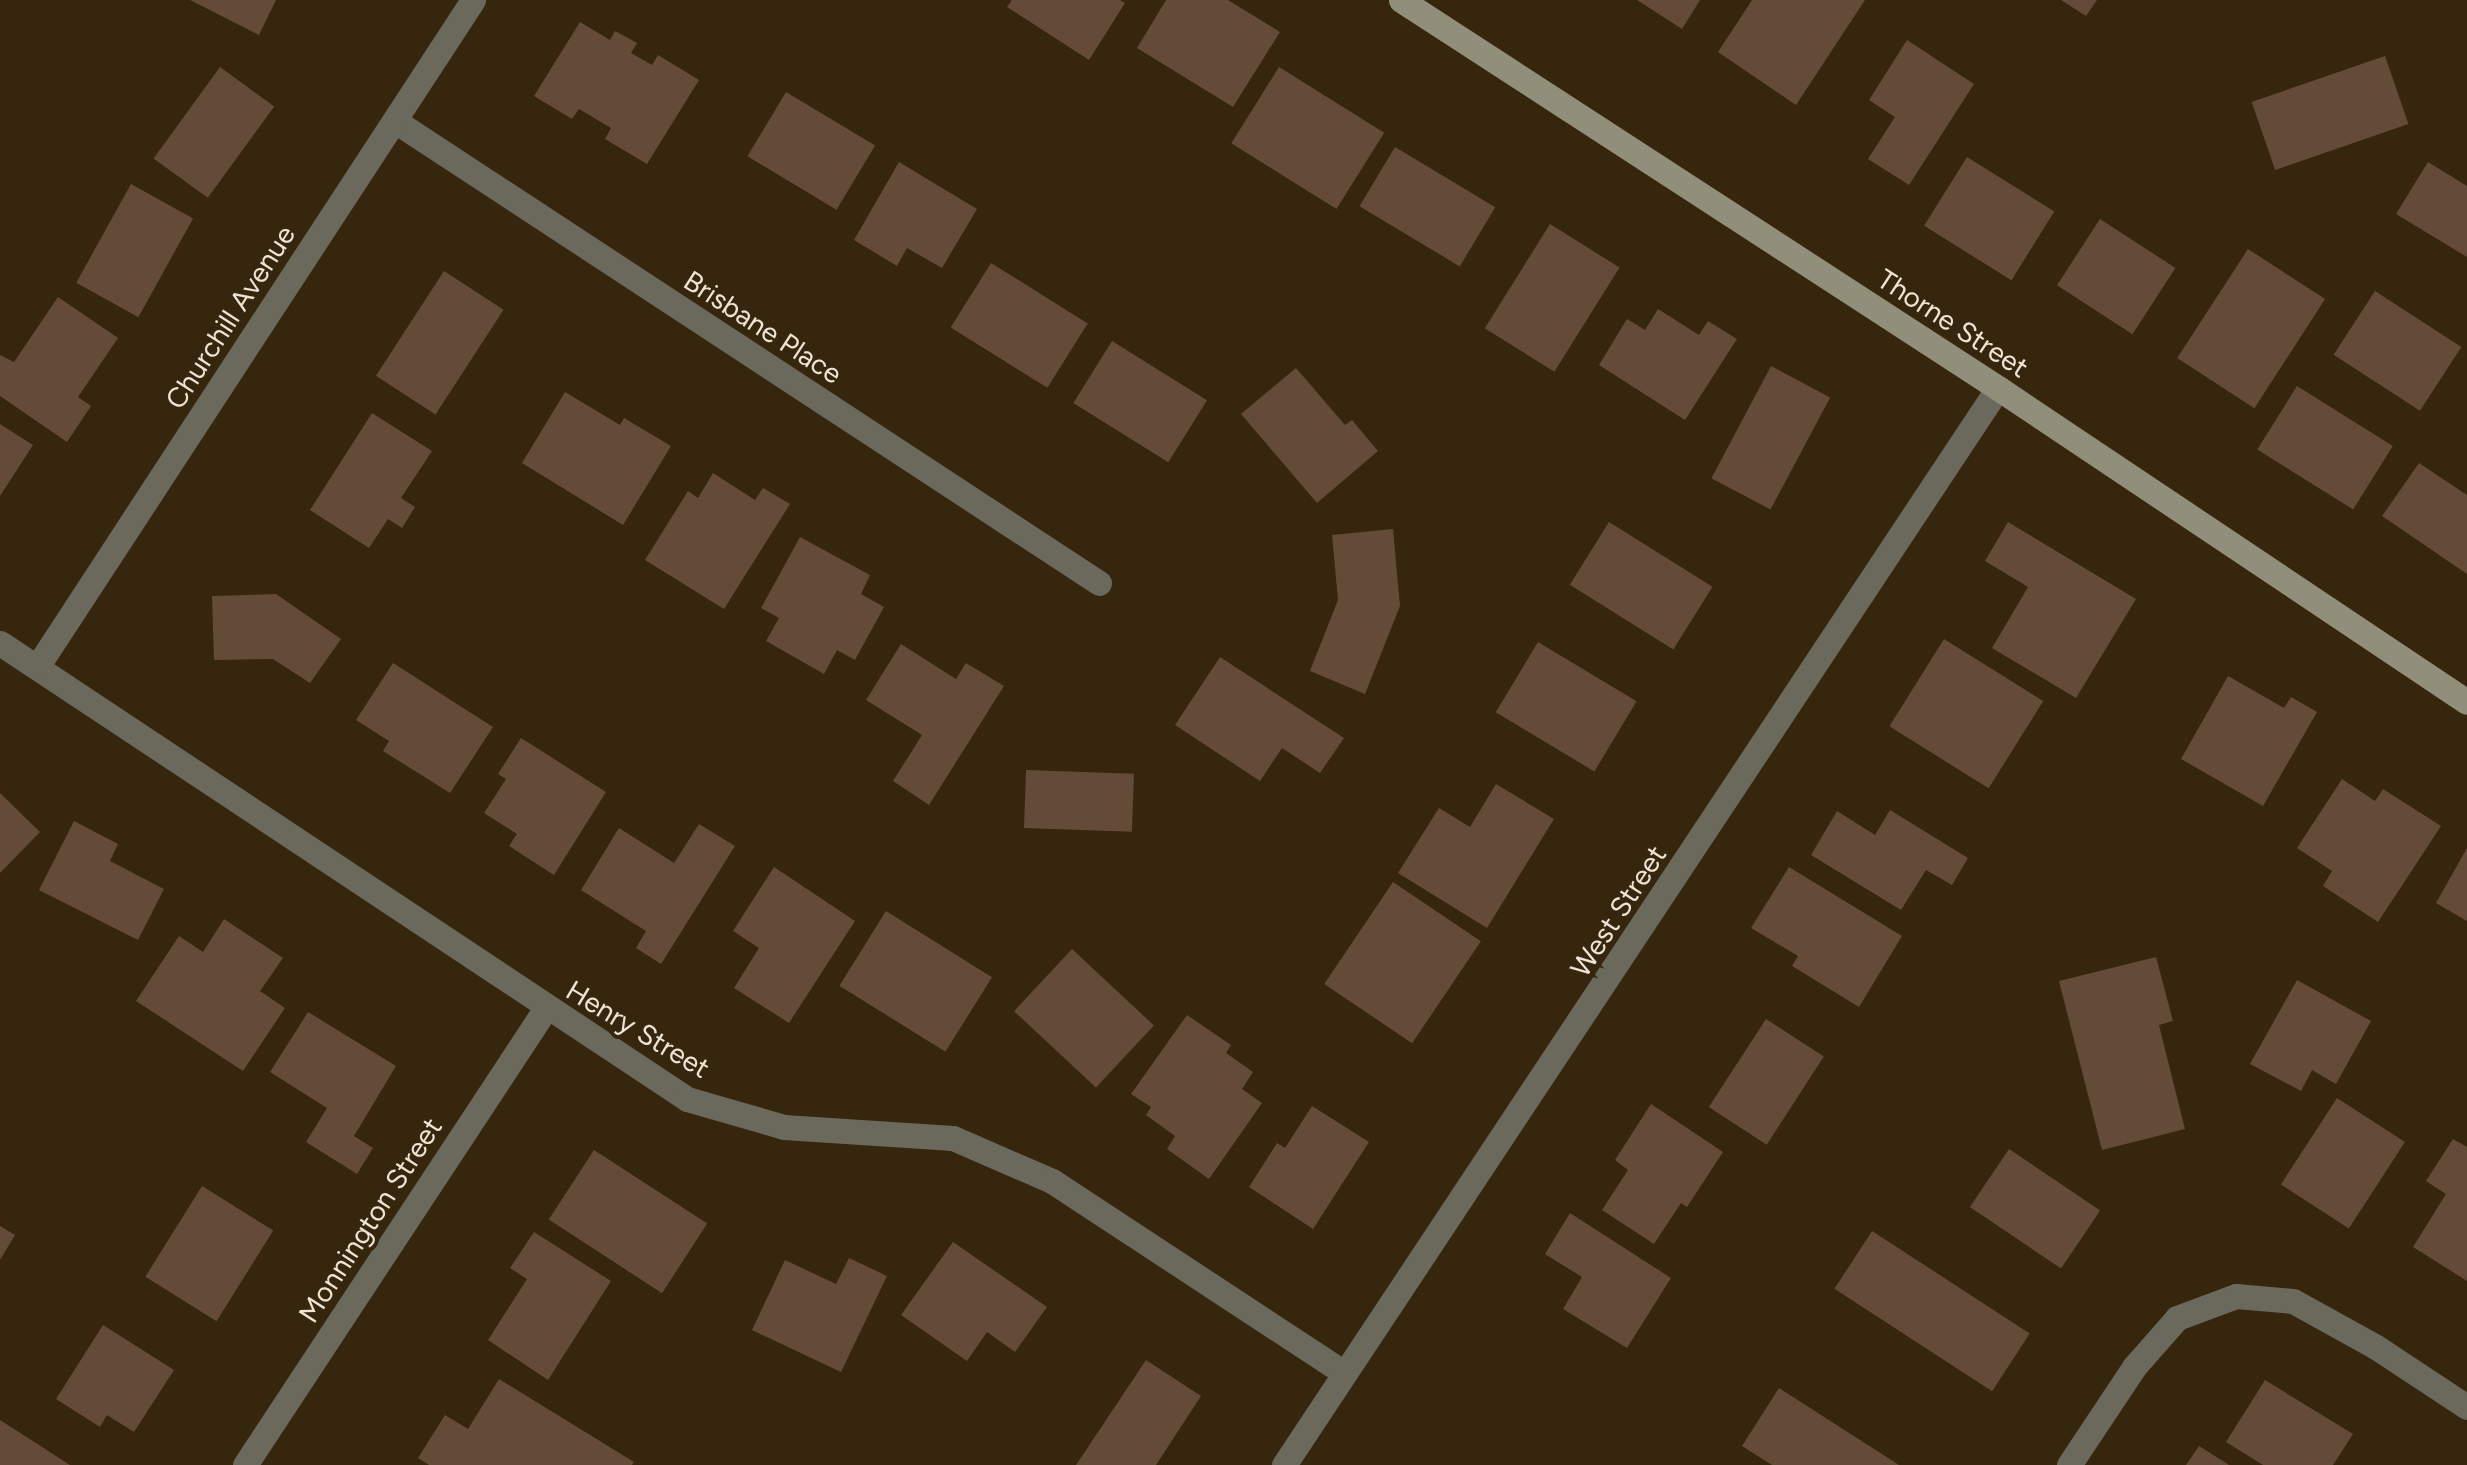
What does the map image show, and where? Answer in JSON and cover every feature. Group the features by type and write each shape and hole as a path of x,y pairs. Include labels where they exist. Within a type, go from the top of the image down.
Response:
{"street":[{"name":"Churchill Avenue","path":"37,667 473,0"},
{"name":"Thorne Street","path":"1401,0 1998,388 2467,702"},
{"name":"Brisbane Place","path":"395,121 1099,583"},
{"name":"West Street","path":"1284,1465 1435,1243 1998,388"},
{"name":"Henry Street","path":"0,643 687,1099 784,1126 953,1138 1052,1181 1344,1373"},
{"name":"Monnington Street","path":"244,1465 546,1008"},
{"path":"2069,1465 2134,1367 2177,1318 2236,1296 2293,1301 2376,1347 2467,1407"}],"building":[{"path":"190,0 276,0 259,35"},
{"path":"1012,0 1125,3 1089,60 1007,7"},
{"path":"1166,0 1228,0 1280,32 1233,107 1137,48"},
{"path":"1637,0 1700,0 1682,29"},
{"path":"1752,0 1865,0 1796,105 1718,52"},
{"path":"2061,0 2097,0 2086,16"},
{"path":"580,22 610,40 615,31 637,43 631,53 652,65 658,55 699,80 647,164 605,139 611,128 579,109 572,119 534,96"},
{"path":"1907,40 1974,84 1909,185 1868,159 1895,117 1869,100"},
{"path":"2385,56 2408,124 2275,170 2252,102"},
{"path":"220,67 274,106 208,198 154,158"},
{"path":"1279,67 1384,133 1336,209 1231,143"},
{"path":"786,92 875,146 837,210 747,156"},
{"path":"1395,147 1495,207 1460,266 1359,206"},
{"path":"1967,157 2054,212 2011,280 1924,226"},
{"path":"899,162 977,209 942,268 907,248 897,266 854,240"},
{"path":"2428,162 2467,186 2467,257 2396,214"},
{"path":"131,184 193,218 138,317 76,283"},
{"path":"2100,219 2175,268 2132,334 2057,285"},
{"path":"1550,224 1620,267 1554,372 1485,328"},
{"path":"2248,249 2325,299 2254,408 2177,358"},
{"path":"991,263 1088,323 1047,388 951,327"},
{"path":"444,271 504,310 435,415 376,376"},
{"path":"2375,291 2461,347 2420,411 2334,355"},
{"path":"58,297 118,338 78,397 91,406 67,442 0,396 0,355 14,362"},
{"path":"1658,309 1699,335 1708,321 1737,339 1685,420 1599,365 1627,319 1645,330"},
{"path":"1112,341 1207,400 1168,462 1073,403"},
{"path":"1771,366 1830,397 1771,510 1711,478"},
{"path":"1296,368 1345,425 1352,420 1378,451 1317,503 1241,414"},
{"path":"2297,386 2393,446 2353,509 2257,450"},
{"path":"565,392 620,425 624,418 671,446 623,525 522,463"},
{"path":"372,413 432,451 401,498 415,507 402,528 388,519 369,548 310,510"},
{"path":"0,424 33,445 0,496"},
{"path":"2419,463 2467,495 2467,574 2382,516"},
{"path":"713,473 755,500 763,488 790,504 724,609 645,560 688,491 698,498"},
{"path":"1609,522 1712,587 1673,649 1570,585"},
{"path":"2008,522 2136,599 2076,698 1992,648 2028,587 1985,561"},
{"path":"1393,529 1400,606 1365,694 1310,671 1338,600 1332,535"},
{"path":"800,537 870,575 861,594 884,607 855,660 837,650 824,674 766,641 779,618 761,608"},
{"path":"276,594 341,639 310,683 273,659 214,660 212,596"},
{"path":"1944,639 2043,701 1989,788 1889,726"},
{"path":"1538,642 1637,701 1594,772 1496,712"},
{"path":"901,644 956,679 966,663 1004,686 929,805 893,781 922,735 866,700"},
{"path":"1220,657 1344,738 1320,773 1282,748 1260,781 1175,725"},
{"path":"393,663 493,727 450,793 383,751 389,741 356,720"},
{"path":"2228,676 2284,708 2291,697 2317,712 2263,806 2181,759"},
{"path":"521,738 606,792 554,875 509,846 517,834 484,813 506,779 498,774"},
{"path":"1026,770 1134,774 1132,832 1024,828"},
{"path":"2342,779 2375,801 2383,789 2441,826 2378,922 2323,886 2332,871 2297,848"},
{"path":"1496,784 1554,819 1487,928 1398,873 1439,808 1470,827"},
{"path":"0,793 40,832 0,873"},
{"path":"1890,810 1968,858 1952,885 1926,870 1901,910 1811,855 1837,811 1875,835"},
{"path":"74,821 118,844 110,861 164,889 138,940 39,890"},
{"path":"699,824 735,846 661,964 636,948 646,931 581,890 619,828 674,863"},
{"path":"2467,848 2467,921 2436,903"},
{"path":"774,867 855,921 789,1023 734,988 759,948 733,931"},
{"path":"1789,867 1902,936 1859,1007 1792,966 1798,956 1751,928"},
{"path":"1393,882 1481,941 1412,1043 1324,984"},
{"path":"886,911 992,977 945,1052 839,986"},
{"path":"224,919 283,958 260,991 285,1008 243,1071 136,1001 179,936 203,952"},
{"path":"1072,949 1154,1025 1096,1088 1014,1011"},
{"path":"2156,957 2173,1021 2159,1025 2185,1129 2102,1150 2059,981"},
{"path":"2297,980 2371,1021 2336,1084 2312,1070 2301,1091 2250,1064"},
{"path":"308,1012 396,1066 354,1136 373,1148 357,1174 306,1142 327,1108 270,1072"},
{"path":"1187,1015 1231,1045 1226,1053 1253,1072 1242,1089 1262,1103 1209,1179 1167,1149 1175,1136 1146,1115 1151,1107 1131,1094"},
{"path":"1766,1019 1824,1057 1767,1145 1709,1107"},
{"path":"2337,1098 2405,1142 2349,1228 2281,1184"},
{"path":"1651,1104 1723,1152 1687,1207 1681,1203 1654,1244 1602,1210 1628,1170 1615,1160"},
{"path":"1312,1106 1369,1142 1313,1229 1249,1187 1277,1143 1285,1148"},
{"path":"2453,1139 2467,1147 2467,1281 2413,1247 2446,1194 2426,1181"},
{"path":"2009,1149 2100,1211 2061,1269 1970,1207"},
{"path":"594,1150 707,1224 662,1293 549,1220"},
{"path":"202,1186 273,1231 217,1321 145,1277"},
{"path":"1570,1213 1671,1278 1627,1348 1563,1309 1582,1277 1545,1254"},
{"path":"0,1226 15,1235 0,1260"},
{"path":"1872,1231 2030,1333 1992,1391 1834,1289"},
{"path":"534,1232 611,1281 548,1380 488,1340 527,1279 510,1268"},
{"path":"953,1242 1047,1307 1015,1352 987,1332 967,1361 901,1315"},
{"path":"849,1258 887,1276 841,1372 752,1330 785,1260 836,1284"},
{"path":"103,1325 174,1370 134,1432 107,1415 100,1427 56,1399"},
{"path":"1146,1360 1201,1396 1156,1465 1076,1465"},
{"path":"499,1379 634,1462 429,1465 418,1458 445,1415 468,1429"},
{"path":"2265,1380 2353,1434 2333,1465 2263,1465 2226,1442"},
{"path":"1779,1388 1899,1465 1772,1465 1742,1446"},
{"path":"0,1420 70,1465 0,1465"},
{"path":"2199,1446 2229,1465 2186,1465"}]}
